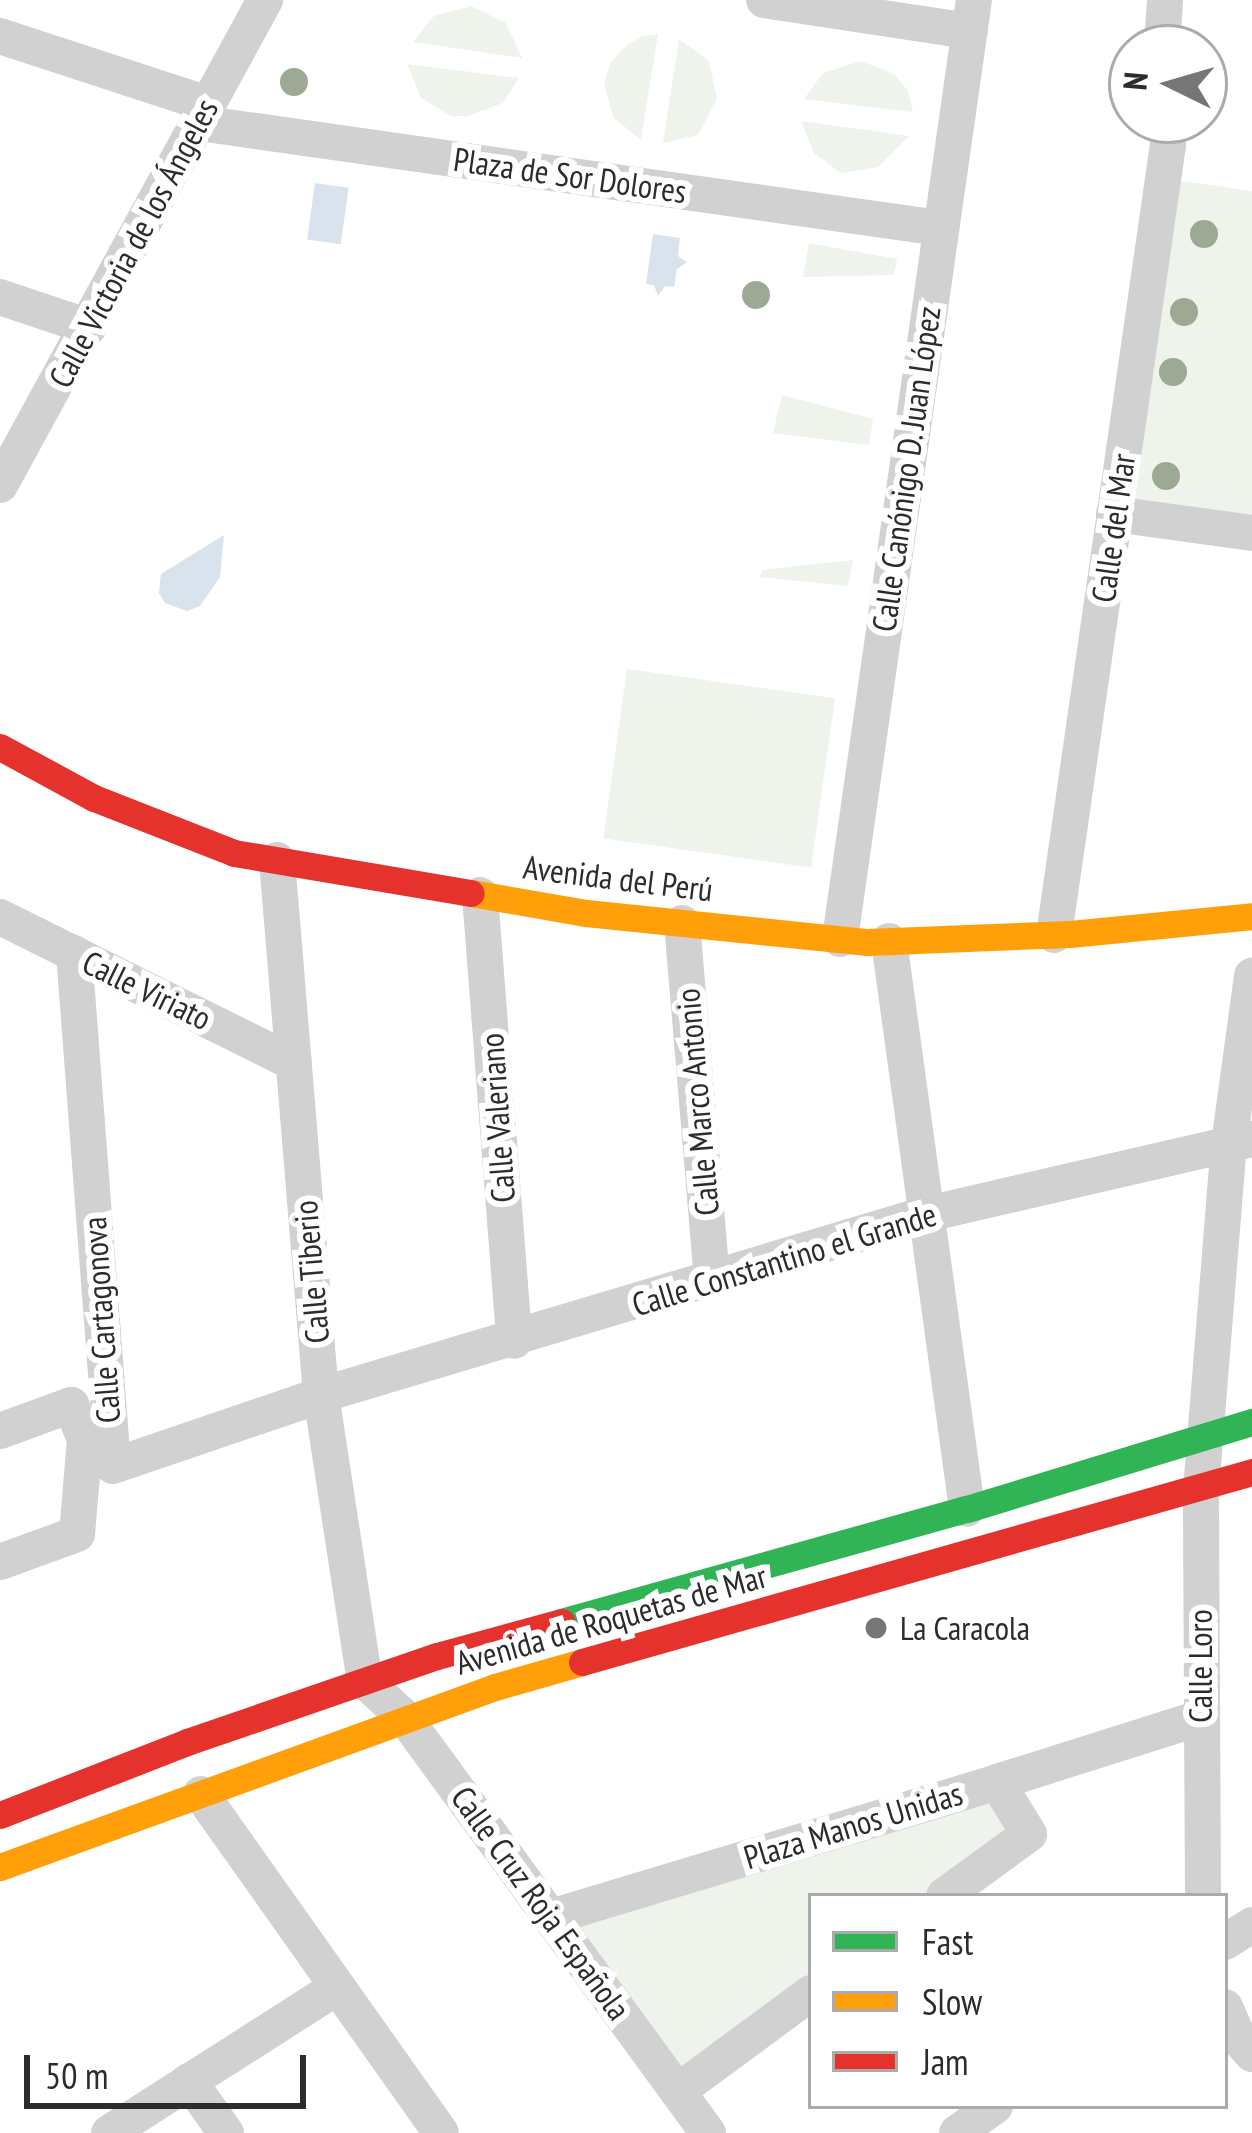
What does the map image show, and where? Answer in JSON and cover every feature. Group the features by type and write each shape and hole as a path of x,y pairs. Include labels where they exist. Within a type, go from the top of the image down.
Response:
{"main road":[{"name":"Avenida del Perú","path":"0,748 94,799 234,853 480,896 682,923 889,941 1054,935 1252,916"},
{"name":"Avenida de Roquetas de Mar","path":"0,1815 364,1681 967,1509 1252,1422"},
{"name":"Avenida de Roquetas de Mar","path":"0,1868 495,1687 1252,1472"}],"street":[{"name":"Calle Victoria de los Ángeles","path":"0,485 265,0"},
{"path":"764,0 972,16"},
{"name":"Calle Canónigo D. Juan López","path":"840,939 972,16"},
{"name":"Plaza de Sor Dolores","path":"0,36 203,113 940,228"},
{"name":"Calle del Mar","path":"1054,935 1168,144"},
{"path":"0,297 89,327"},
{"path":"1114,514 1252,533"},
{"name":"Calle Tiberio","path":"278,860 321,1395 364,1681"},
{"name":"Calle Valeriano","path":"480,896 514,1341"},
{"name":"Calle Viriato","path":"0,917 294,1063"},
{"name":"Calle Marco Antonio","path":"682,923 712,1280"},
{"path":"889,941 967,1509"},
{"name":"Calle Cartagonova","path":"74,953 112,1466 321,1395"},
{"name":"Calle Loro","path":"1203,1893 1201,1490 1240,1142 1252,976"},
{"name":"Calle Constantino el Grande","path":"321,1395 923,1215 1240,1142"},
{"path":"0,1431 71,1405 85,1439 77,1534 0,1562"},
{"name":"Calle Cruz Roja Española","path":"364,1681 405,1718 708,2133"},
{"path":"997,1782 1199,1718"},
{"name":"Plaza Manos Unidas","path":"551,1917 997,1782 1029,1834 948,1893"},
{"path":"201,1794 441,2133"},
{"path":"109,2133 337,1987"},
{"path":"678,2091 808,1995"},
{"path":"1228,2012 1252,2054"},
{"path":"189,2081 226,2133"},
{"path":"957,2133 990,2109"}],"shaded area":[{"path":"471,6 506,23 522,58 413,42 434,16"},
{"path":"658,34 641,140 613,117 604,83 611,62 623,48 640,37"},
{"path":"679,39 709,61 717,99 698,135 663,143"},
{"path":"861,61 894,74 908,91 913,112 804,99 823,73"},
{"path":"407,64 519,78 503,103 468,116 451,116 421,98"},
{"path":"801,121 909,136 878,167 841,173 814,153"},
{"path":"1163,178 1252,191 1252,533 1115,514"},
{"path":"315,183 349,188 341,244 307,239"},
{"path":"653,234 680,238 678,256 687,262 677,269 674,287 665,286 658,296 654,285 646,284"},
{"path":"809,243 897,259 894,275 803,277"},
{"path":"782,395 873,419 869,445 773,433"},
{"path":"224,535 220,577 200,606 187,611 165,603 159,593 161,574"},
{"path":"853,560 848,586 760,577 762,570"},
{"path":"627,669 835,698 811,868 603,838"},
{"path":"997,1782 1029,1834 948,1893 808,1893 808,1995 678,2091 551,1917"}],"traffic: fast":[{"path":"561,1622 967,1509 1252,1422"}],"traffic: slow":[{"path":"471,893 586,913 868,942 1070,934 1252,916"},
{"path":"0,1867 495,1687 582,1662"}],"traffic: jam":[{"path":"0,747 94,798 234,853 471,893"},
{"path":"582,1662 1252,1472"},
{"path":"0,1815 187,1742 437,1656 561,1622"}],"place":[{"name":"La Caracola","path":"876,1628"}]}
